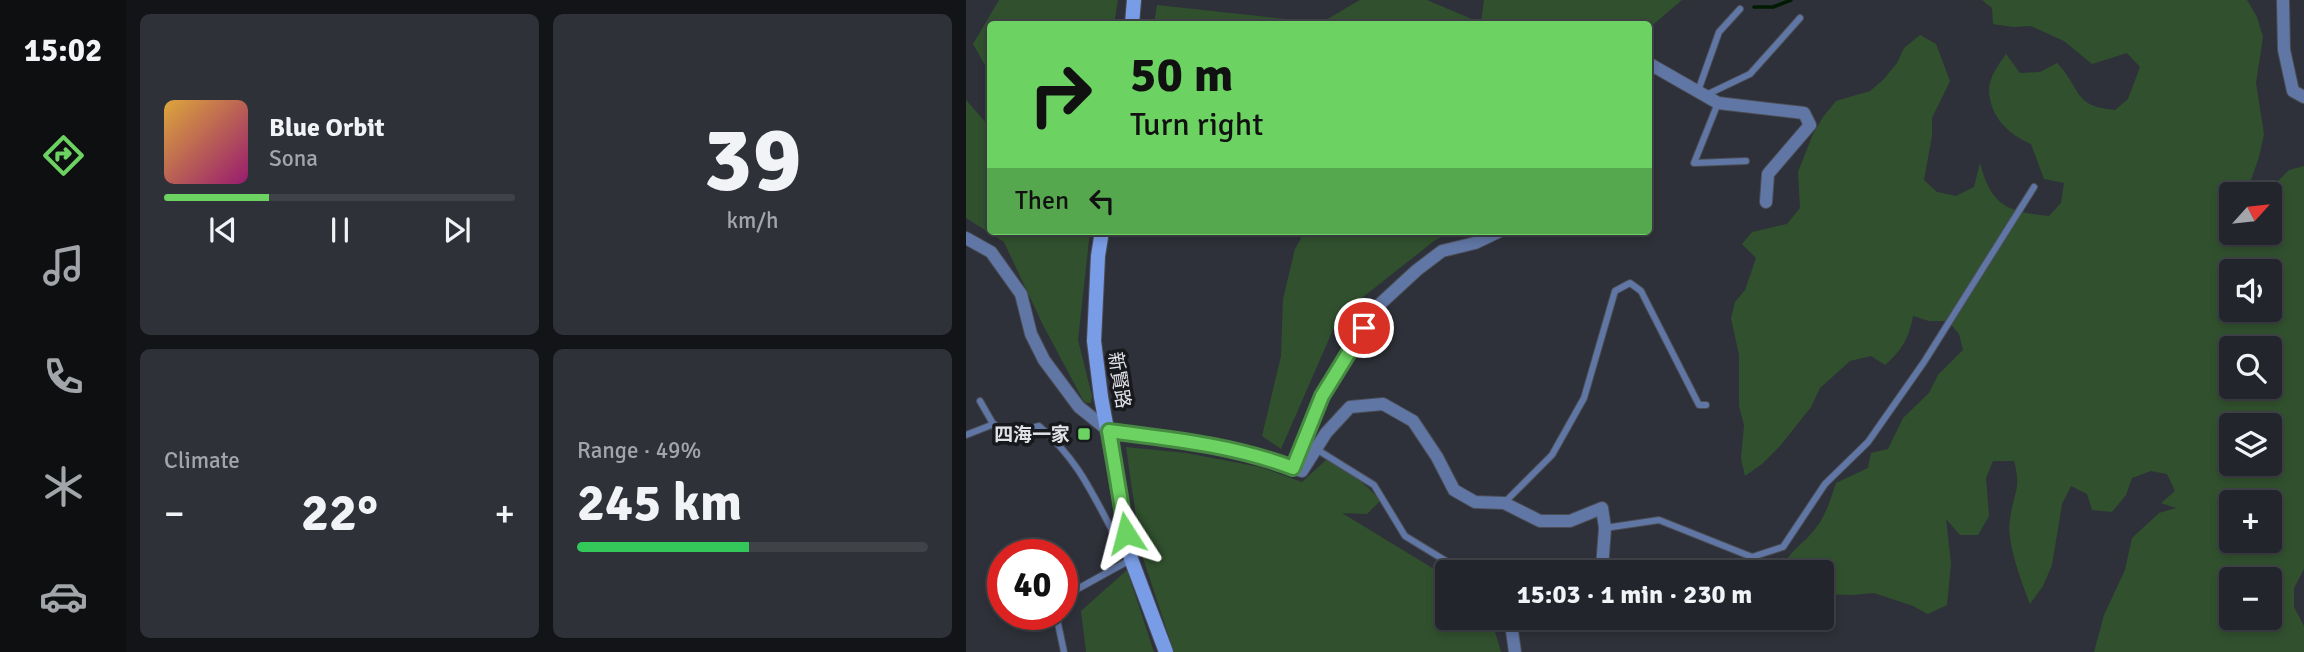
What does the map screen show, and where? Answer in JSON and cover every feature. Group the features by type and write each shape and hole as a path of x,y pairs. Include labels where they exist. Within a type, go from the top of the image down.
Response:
{"street":[{"path":"1132,21 1134,0"},
{"path":"2283,0 2284,50 2293,91 2304,97"},
{"path":"1652,65 1718,103 1804,113 1810,125 1768,174 1766,202"},
{"name":"新賢路","path":"1101,235 1094,341 1101,397 1131,559 1166,652"},
{"path":"1293,468 1322,396 1379,306 1417,270 1443,251 1475,243 1492,235"},
{"path":"966,238 991,252 1021,294 1031,334 1044,360 1079,407 1109,431 1211,444 1264,457 1302,471 1326,433 1350,407 1382,404 1413,421 1437,457 1454,490 1475,502 1504,503 1540,521 1570,521 1602,508 1605,528 1599,560"},
{"path":"1512,630 1515,652"}],"lane":[{"path":"1702,93 1719,32 1740,9"},
{"path":"1702,93 1750,74 1800,18"},
{"path":"1718,103 1694,163 1746,161"},
{"path":"1605,528 1659,520 1752,557 1783,547 1825,484 1868,442 1924,362 2034,187"},
{"path":"1504,503 1552,455 1584,398 1615,291 1630,283 1642,291 1699,405 1706,405"},
{"path":"981,401 1000,436 1040,426 1061,445 1083,475 1113,532 1126,533"},
{"path":"966,435 994,424"},
{"path":"1316,449 1374,485 1405,536 1444,560"},
{"path":"1078,589 1131,559"},
{"path":"1060,630 1065,652"}],"green space":[{"path":"999,0 1118,0 1114,21 987,21 987,69 973,44"},
{"path":"1360,0 1427,0 1476,21 1324,21"},
{"path":"1484,0 1682,0 1652,25 1652,21 1481,21"},
{"path":"1982,0 2247,0 2257,17 2263,37 2256,83 2264,134 2251,180 2253,182 2219,182 2219,245 2282,245 2282,182 2277,182 2289,170 2304,166 2304,569 2294,588 2294,607 2304,626 2304,652 2094,652 2104,615 2125,570 2132,538 2159,513 2176,508 2161,503 2175,491 2167,474 2151,471 2132,478 2126,495 2112,512 2092,510 2087,494 2071,486 2062,504 2052,565 2043,586 2030,604 2010,539 2010,520 2017,485 2014,461 1993,461 1986,478 1989,516 1978,535 1960,535 1946,519 1951,563 1947,605 1928,614 1874,593 1834,594 1834,560 1787,560 1819,524 1836,483 1868,468 1871,453 1888,449 1903,418 1929,393 1938,375 1963,350 1959,334 1948,321 1929,321 1913,316 1904,343 1885,365 1871,356 1850,361 1820,388 1811,407 1780,446 1745,476 1741,459 1744,425 1739,406 1739,355 1731,318 1735,302 1745,290 1756,258 1742,244 1752,232 1787,224 1800,208 1798,172 1813,134 1836,101 1870,91 1897,63 1904,48 1920,35 1936,44 1950,81 1932,118 1932,136 1924,180 1937,192 1956,196 1974,187 1980,163 1989,188 2002,204 2022,212 2049,216 2061,203 2064,183 2044,179 2031,144 2008,130 1997,116 1990,100 1991,80 2006,54 2020,73 2040,72 2057,63 2079,95 2091,105 2115,110 2128,99 2140,67 2127,53 2092,64 2064,41 2031,26 1993,24 1992,8"},
{"path":"1157,5 1295,20 1295,21 1154,21"},
{"path":"966,100 987,124 987,231 966,218"},
{"path":"993,235 1090,235 1078,340 1092,396 1091,403 1083,400 1043,325 1004,242"},
{"path":"1303,235 1445,235 1339,316 1281,449 1262,436 1281,356 1283,299 1295,249"},
{"path":"1126,447 1186,453 1260,467 1302,482 1326,460 1341,463 1381,500 1367,514 1342,513 1435,570 1435,630 1495,630 1501,652 1174,652 1141,552"},
{"path":"1127,570 1154,652 1086,652 1081,611"}],"waterway":[{"path":"1754,7 1773,7 1791,0"}],"place":[{"name":"四海一家","path":"1084,434"}],"route":[{"path":"1126,533 1109,431 1211,444 1264,457 1293,468 1322,396 1364,328"}]}
